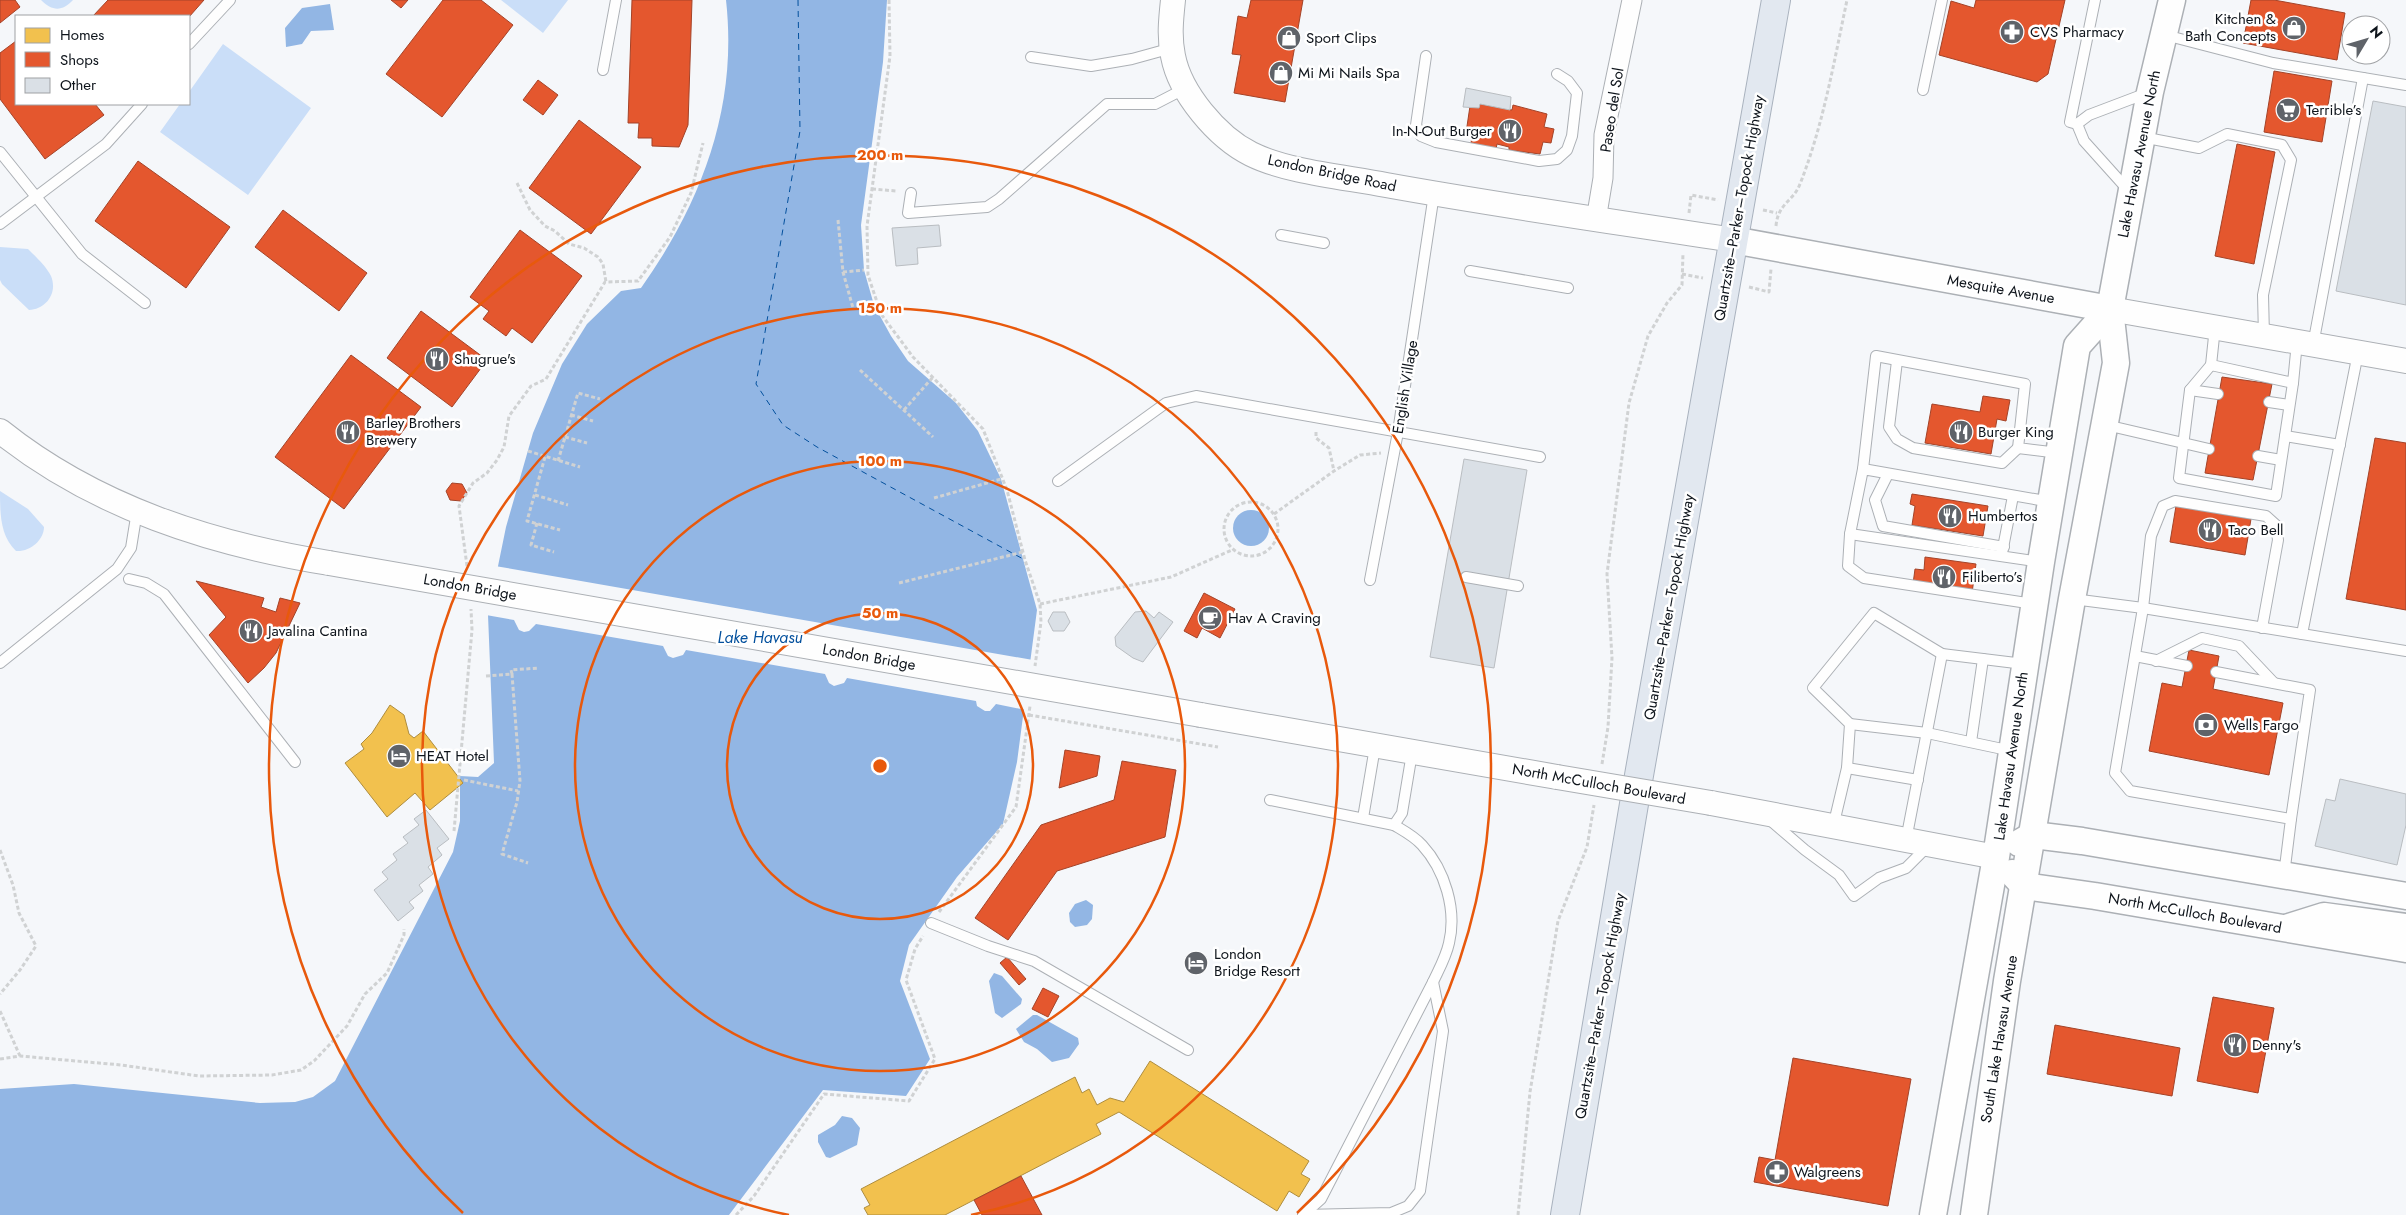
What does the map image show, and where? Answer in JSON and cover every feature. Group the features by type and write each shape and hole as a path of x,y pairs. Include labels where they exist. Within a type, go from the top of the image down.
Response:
{"highway":[{"name":"Quartzsite–Parker–Topock Highway","path":"1565,1215 1776,0"}],"main road":[{"name":"Lake Havasu Avenue North","path":"2026,875 2072,599 2116,363 2110,309 2150,92 2172,0"},
{"name":"Mesquite Avenue","path":"1733,240 2110,309"},
{"name":"Lake Havasu Avenue North","path":"1933,1215 1996,857 2041,562 2077,346 2110,309"},
{"path":"2026,875 1996,857 2033,835 2082,841 2406,896"},
{"name":"North McCulloch Boulevard","path":"2026,875 2095,896 2406,949"},
{"name":"South Lake Havasu Avenue","path":"1974,1215 2006,981 2026,875"},
{"path":"2284,928 2324,916 2406,927"}],"street":[{"name":"London Bridge Road","path":"1173,0 1170,28 1173,58 1186,88 1199,112 1221,134 1250,154 1282,165 1434,194 1596,220"},
{"name":"Paseo del Sol","path":"1596,220 1603,178 1604,135 1632,0"},
{"name":"Mesquite Avenue","path":"1596,220 1733,240"},
{"name":"Mesquite Avenue","path":"2110,309 2406,361"},
{"name":"London Bridge","path":"0,431 52,467 137,511 197,534 249,548 1201,715"},
{"name":"North McCulloch Boulevard","path":"1201,715 1375,747 1711,803 1996,857"}],"lane":[{"path":"190,43 230,0"},
{"path":"603,70 616,0"},
{"path":"1923,90 1942,0"},
{"path":"2078,124 2070,122 2095,0"},
{"path":"2164,34 2273,63 2406,85"},
{"path":"1030,57 1091,66 1132,59 1172,48"},
{"path":"1426,56 1416,125 1422,136 1436,142 1539,161 1557,159 1567,150 1572,136 1577,93 1568,81 1557,74"},
{"path":"2214,327 2211,365 2190,390 2179,478 2276,496 2293,383 2305,343 2363,78"},
{"path":"911,193 908,213 987,207 999,199 1106,104 1155,104 1186,88"},
{"path":"2078,124 2088,115 2150,92"},
{"path":"0,224 106,144 141,105"},
{"path":"2078,124 2084,140 2131,194"},
{"path":"2142,137 2199,148 2227,134 2282,145 2291,160 2263,294 2264,336"},
{"path":"0,152 82,254 145,303"},
{"name":"English Village","path":"1370,580 1398,432 1434,194"},
{"path":"1281,235 1324,243"},
{"path":"1470,271 1568,288"},
{"path":"2302,634 2358,352"},
{"path":"1897,361 1889,412 1889,427 1897,439 1913,448 2002,463 2018,448 2024,384 1876,356 1863,469 1850,534 1848,566 1864,578 2035,604"},
{"path":"2211,365 2293,383"},
{"path":"2190,390 2218,394"},
{"path":"1058,481 1166,403 1196,396 1540,456"},
{"path":"2269,402 2289,405"},
{"path":"2105,425 2183,444 2209,448"},
{"path":"2285,436 2340,445"},
{"path":"2018,448 2060,453"},
{"path":"2258,456 2281,460"},
{"path":"1863,469 2052,503"},
{"path":"1888,474 1875,500 1882,526 2041,562"},
{"path":"2003,552 2013,496"},
{"path":"2262,628 2278,540 2276,525 2266,516 2175,500 2163,506 2150,536 2143,608 2115,773 2130,791 2291,819"},
{"path":"0,663 117,569 131,548 137,511"},
{"path":"1850,534 2003,552"},
{"path":"1466,577 1518,586"},
{"path":"129,579 146,582 164,594 295,762"},
{"path":"2072,599 2143,608 2406,651"},
{"path":"2013,751 1927,733 1850,724 1813,688 1874,613 1942,654 2025,664"},
{"path":"2156,660 2202,638 2239,646 2274,683"},
{"path":"1906,840 1942,654"},
{"path":"2135,656 2187,666"},
{"path":"1970,742 1983,659"},
{"path":"2216,672 2310,690 2284,875"},
{"path":"1833,827 1847,768 1850,724"},
{"path":"1363,818 1375,747"},
{"path":"1394,825 1402,812 1412,753"},
{"path":"1847,768 1918,780"},
{"path":"1270,800 1394,825 1422,845 1435,864 1448,894 1452,918 1450,942 1433,982 1321,1199 1303,1215"},
{"path":"1763,813 1805,850 1838,875 1854,896 1879,878 1906,868 1929,845"},
{"path":"931,923 988,946 1034,961 1188,1050"},
{"path":"1303,1215 1391,1213 1408,1206 1420,1191 1443,1031 1433,982"}],"path":[{"path":"1777,213 1800,187 1821,120 1847,0"},
{"path":"606,282 638,281 670,237 692,193 703,143"},
{"path":"467,572 459,506 473,483 487,473 501,454 504,447 508,416 531,386 546,378 606,282 603,264 598,257 584,248 570,244 555,231 545,226 530,210 517,183"},
{"path":"872,189 911,193"},
{"path":"838,220 843,272 853,308"},
{"path":"843,272 864,270"},
{"path":"1600,773 1608,727 1612,658 1607,574 1629,403 1648,336 1667,303 1682,285 1682,274"},
{"path":"860,370 933,437"},
{"path":"904,410 933,377"},
{"path":"558,460 578,393 600,399"},
{"path":"571,415 593,421"},
{"path":"1315,417 1316,438 1329,448 1334,471"},
{"path":"565,437 587,443"},
{"path":"528,452 580,466"},
{"path":"1274,514 1334,471 1360,456 1379,453 1394,455"},
{"path":"545,457 527,521 560,530"},
{"path":"934,498 1001,479"},
{"path":"534,495 568,505"},
{"path":"1245,502 1255,502 1267,507 1274,514 1278,526 1277,536 1273,546 1266,552 1253,557 1244,556 1232,550 1224,534 1224,524 1234,508 1245,502"},
{"path":"537,524 531,545 554,552"},
{"path":"1040,604 1171,577 1232,550"},
{"path":"899,583 1023,552"},
{"path":"454,831 472,630 470,601"},
{"path":"528,863 502,854 517,802 520,781 511,670 539,668"},
{"path":"486,676 512,674"},
{"path":"1029,715 1218,747"},
{"path":"464,780 518,791"},
{"path":"1518,1215 1530,1092 1558,920 1587,847 1595,801"},
{"path":"0,850 13,885 18,913 36,946 20,970 0,994"},
{"path":"0,1059 20,1056 121,1065 198,1076 272,1075 301,1070 314,1061 334,1041 347,1026 365,994 387,973 404,935 404,929"},
{"path":"0,1011 20,1056"}],"shaded area":[{"path":"41,0 73,0 65,7 57,9"},
{"path":"501,0 568,0 543,33"},
{"path":"223,44 311,108 248,195 160,132 179,105 190,105 190,91"},
{"path":"0,247 28,249 44,265 51,276 53,288 49,299 41,307 29,310 2,284 0,280"},
{"path":"0,491 28,509 44,527 39,541 26,550 16,551 7,538 2,524"}],"water":[{"name":"Lake Havasu","path":"726,0 887,0 883,62 861,225 864,270 874,305 891,336 908,361 956,403 978,431 1001,479 1037,610 1017,762 1003,824 957,877 909,945 900,981 930,1059 906,1096 823,1090 729,1215 0,1215 0,1089 74,1084 260,1103 295,1102 313,1097 335,1081 453,852 460,821 460,776 478,777 494,763 488,615 506,527 533,433 562,364 587,324 621,291 641,288 682,222 698,187 711,152 726,78 728,40"},
{"path":"330,4 334,30 311,31 302,44 286,47 285,28 302,8"},
{"path":"1251,510 1264,515 1269,528 1264,541 1251,546 1238,541 1233,528 1238,515"},
{"path":"1086,900 1093,905 1092,919 1087,925 1075,927 1070,922 1069,913 1075,904"},
{"path":"994,973 1002,976 1022,999 1021,1004 1002,1018 995,1013 989,981"},
{"path":"1033,1015 1037,1015 1078,1038 1079,1044 1069,1058 1052,1062 1037,1049 1024,1042 1016,1029"},
{"path":"842,1116 852,1118 860,1128 857,1145 830,1158 826,1157 818,1142 818,1135 835,1125"}],"pier":[{"path":"495,566 1033,660 1026,710 996,704 990,711 985,711 977,706 976,701 847,678 844,683 834,686 829,683 825,674 686,650 683,655 673,658 668,656 663,646 536,624 529,631 524,632 519,630 514,620 486,615"}],"building: Homes":[{"name":"HEAT Hotel","path":"390,705 404,715 409,734 414,738 423,731 463,783 430,810 415,793 387,817 345,763 364,749 361,744 372,733"},
{"path":"1150,1061 1309,1161 1301,1174 1310,1179 1299,1197 1289,1191 1277,1211 1119,1112 1096,1124 1101,1134 945,1215 868,1215 864,1208 870,1205 861,1189 1075,1077 1082,1093 1089,1089 1097,1105 1110,1098 1124,1102"}],"building: Shops":[{"path":"0,0 15,0 20,7 0,23"},
{"path":"108,0 204,0 190,16 94,15"},
{"path":"391,0 408,0 401,8"},
{"path":"443,0 481,0 513,25 442,117 386,74"},
{"path":"632,0 692,0 688,125 679,147 652,146 652,138 638,138 639,123 628,123"},
{"path":"1251,0 1303,0 1285,102 1234,93 1241,55 1232,54 1238,16 1247,18"},
{"name":"CVS Pharmacy","path":"1976,0 2065,0 2048,74 2037,82 1939,55 1951,1 1974,8"},
{"name":"Kitchen & Bath Concepts","path":"2251,0 2274,0 2345,13 2345,15 2341,15 2341,36 2337,60 2243,43"},
{"path":"15,42 15,105 96,105 104,115 45,159 0,99 0,53"},
{"path":"2274,71 2332,81 2322,142 2264,132"},
{"path":"538,80 558,95 543,115 523,100"},
{"name":"In-N-Out Burger","path":"1480,104 1512,110 1513,105 1547,114 1544,127 1554,129 1551,143 1543,142 1540,154 1509,150 1509,147 1497,144 1496,149 1471,144 1472,134 1466,133 1470,106 1479,108"},
{"path":"579,120 641,167 591,234 529,188"},
{"path":"2237,144 2275,152 2254,264 2215,256"},
{"path":"138,161 230,227 186,288 95,221"},
{"path":"283,210 367,273 339,311 255,247"},
{"path":"520,230 582,276 532,343 512,328 506,336 483,319 489,311 470,297"},
{"name":"Shugrue's","path":"421,311 487,360 452,407 387,358"},
{"name":"Barley Brothers Brewery","path":"351,355 421,407 344,509 275,457"},
{"path":"2222,377 2272,384 2253,480 2205,473"},
{"name":"Burger King","path":"1983,396 2010,400 2006,421 1997,419 1991,454 1925,443 1932,404 1980,412"},
{"path":"2375,438 2406,443 2406,610 2346,599"},
{"path":"452,483 462,484 467,493 461,501 450,500 446,491"},
{"name":"Humbertos","path":"1912,494 1988,506 1983,536 1912,525 1915,506 1910,504"},
{"name":"Taco Bell","path":"2176,506 2251,519 2245,555 2170,542"},
{"name":"Filiberto’s","path":"1925,557 1976,564 1972,593 1913,584 1915,569 1924,570"},
{"name":"Javalina Cantina","path":"196,581 264,598 261,607 276,612 280,598 300,603 276,653 248,683 209,635 226,617"},
{"name":"Hav A Craving","path":"1204,593 1235,609 1220,638 1202,628 1197,638 1184,631"},
{"path":"2189,650 2219,656 2213,689 2283,703 2269,775 2149,751 2162,683 2182,687"},
{"path":"1065,750 1100,756 1097,776 1059,788"},
{"path":"1122,761 1176,770 1165,837 1057,871 1008,940 975,918 1041,825 1114,800"},
{"path":"1007,957 1026,979 1019,985 1000,963"},
{"path":"1043,988 1059,996 1048,1017 1032,1009"},
{"name":"Denny's","path":"2213,997 2274,1008 2258,1093 2197,1081"},
{"path":"2055,1025 2180,1048 2172,1096 2047,1074"},
{"name":"Walgreens","path":"1793,1058 1911,1079 1888,1206 1754,1182 1759,1157 1775,1160"},
{"path":"1021,1176 1042,1215 982,1215 974,1200"}],"building: Other":[{"path":"1466,88 1511,97 1510,110 1480,104 1479,108 1463,107"},
{"path":"2373,101 2406,107 2406,305 2336,291"},
{"path":"939,225 941,246 917,248 918,264 896,266 892,228"},
{"path":"1464,459 1527,470 1494,668 1430,657"},
{"path":"1146,611 1154,618 1159,612 1173,622 1143,662 1133,658 1116,646 1115,637 1135,612"},
{"path":"1053,612 1065,612 1070,622 1064,631 1053,631 1048,621"},
{"path":"2340,779 2406,794 2406,825 2397,865 2315,846 2326,799 2335,801"},
{"path":"426,810 449,839 437,848 442,855 428,867 433,874 419,885 423,891 409,902 414,908 398,921 374,890 388,879 382,872 397,860 393,854 408,843 403,837 419,825 414,819"}],"ferry route":[{"path":"798,0 800,131 756,384 783,425 817,447 1025,560"}],"place":[{"name":"Kitchen & Bath Concepts","path":"2294,28"},
{"name":"CVS Pharmacy","path":"2012,32"},
{"name":"Sport Clips","path":"1289,38"},
{"name":"Mi Mi Nails Spa","path":"1281,73"},
{"name":"Terrible’s","path":"2288,110"},
{"name":"In-N-Out Burger","path":"1510,131"},
{"name":"Shugrue's","path":"437,359"},
{"name":"Barley Brothers Brewery","path":"348,432"},
{"name":"Burger King","path":"1961,432"},
{"name":"Humbertos","path":"1950,516"},
{"name":"Taco Bell","path":"2210,530"},
{"name":"Filiberto’s","path":"1944,577"},
{"name":"Hav A Craving","path":"1210,618"},
{"name":"Javalina Cantina","path":"251,631"},
{"name":"Wells Fargo","path":"2206,725"},
{"name":"HEAT Hotel","path":"399,756"},
{"name":"London Bridge Resort","path":"1196,963"},
{"name":"Denny's","path":"2235,1045"},
{"name":"Walgreens","path":"1777,1172"}]}
